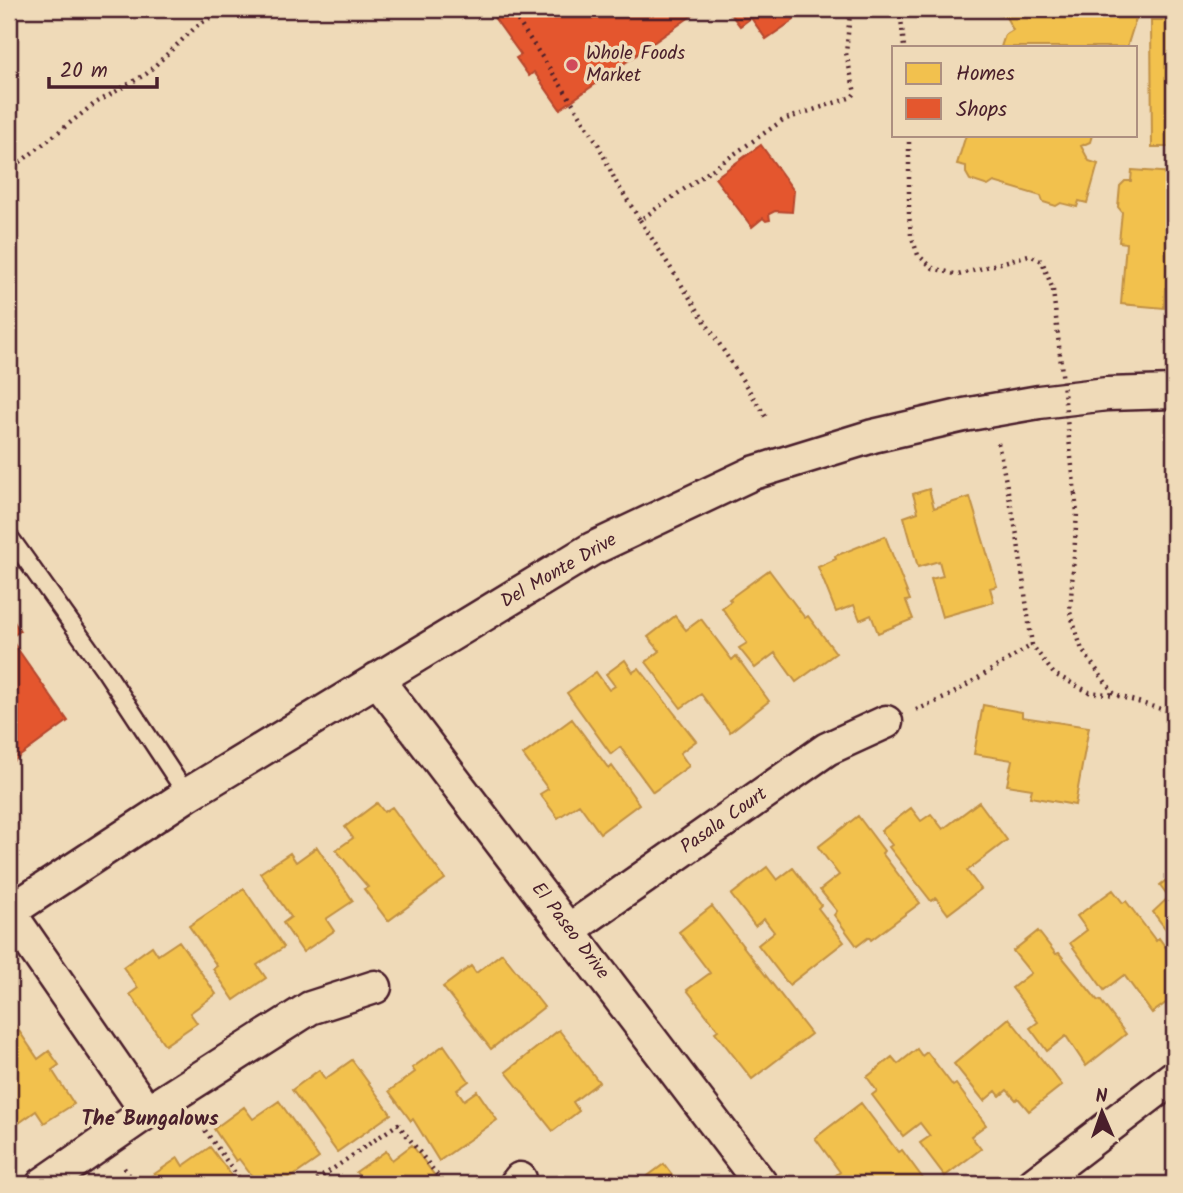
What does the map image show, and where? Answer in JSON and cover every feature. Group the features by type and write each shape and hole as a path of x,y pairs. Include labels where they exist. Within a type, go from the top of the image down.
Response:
{"street":[{"name":"Del Monte Drive","path":"9,912 187,795 592,548 753,473 873,436 964,415 1039,402 1174,392"},
{"name":"El Paseo Drive","path":"377,679 761,1184"},
{"name":"Pasala Court","path":"569,930 827,749 886,722"},
{"path":"9,912 148,1112"},
{"path":"43,1184 148,1112 310,1008 375,987"},
{"path":"1034,1184 1174,1077"}],"lane":[{"path":"9,536 106,672 187,795"}],"path":[{"path":"9,171 94,104 146,74 198,25 225,9"},
{"path":"510,9 572,102 598,144 616,182 766,417"},
{"path":"640,220 783,120 852,97 855,93 846,53 850,14 853,9"},
{"path":"900,9 904,46"},
{"path":"909,136 909,215 911,235 918,255 933,268 958,275 1028,256 1042,261 1053,290 1077,513 1070,612 1082,650 1115,695"},
{"path":"998,443 1017,536 1032,645 1054,674 1089,692 1115,695 1174,713"},
{"path":"886,722 947,697 1032,645"},
{"path":"196,1119 243,1184"},
{"path":"312,1184 398,1124 444,1184"},
{"path":"124,1168 136,1184"}],"building: Homes":[{"path":"998,9 1139,9 1127,46 1001,46 1005,35 1013,30 1006,17 997,14"},
{"path":"1151,20 1174,20 1174,147 1152,147"},
{"path":"966,136 1092,136 1090,142 1081,146 1089,161 1098,164 1087,203 1079,201 1077,207 1061,203 1056,206 1043,202 1041,196 994,182 988,186 970,180 966,166 957,164"},
{"path":"1132,170 1174,173 1174,288 1165,288 1164,308 1121,304 1126,243 1119,242 1122,212 1118,207 1120,186 1125,181 1131,181"},
{"path":"929,489 934,508 970,497 997,586 990,588 994,602 942,617 931,579 943,576 939,561 918,567 904,517 918,512 913,494"},
{"path":"885,536 910,600 906,601 913,619 878,633 871,615 860,620 854,605 836,612 818,567 836,559 835,556"},
{"path":"769,570 805,618 808,616 836,653 796,682 775,653 755,668 739,648 747,643 722,608 731,601 729,599"},
{"path":"1174,608 1174,644 1169,644"},
{"path":"675,616 686,630 701,619 732,660 736,656 769,701 730,732 701,694 681,708 646,662 660,651 648,637"},
{"path":"625,660 633,672 639,668 696,741 680,753 689,766 653,792 620,747 611,754 567,693 596,672 609,690 615,686 606,674"},
{"path":"983,705 1022,712 1022,717 1089,727 1075,805 1030,797 1032,789 1007,785 1012,760 974,754"},
{"path":"572,719 609,769 612,766 639,804 600,833 579,804 558,818 540,794 548,789 523,755"},
{"path":"979,802 1007,840 967,871 981,889 948,914 936,898 931,901 889,847 892,845 881,831 911,808 921,821 931,814 943,829"},
{"path":"377,803 384,812 392,807 445,879 388,921 364,889 368,887 336,850 353,838 345,827"},
{"path":"858,816 920,903 871,940 869,937 857,946 834,915 837,911 820,890 839,875 818,847"},
{"path":"317,847 353,901 326,919 334,931 303,952 283,923 291,917 260,873 290,853 296,862"},
{"path":"767,867 777,880 793,868 821,905 818,908 844,942 789,985 758,945 774,932 764,919 755,926 731,895"},
{"path":"1174,874 1174,940 1153,912 1169,897 1160,885"},
{"path":"244,889 284,947 257,965 266,978 234,1000 213,969 217,966 189,926"},
{"path":"1113,890 1123,903 1126,901 1156,941 1159,938 1174,959 1174,997 1152,1013 1124,975 1104,990 1070,943 1087,930 1077,916"},
{"path":"712,906 811,1034 752,1079 715,1032 718,1030 687,990 710,973 679,932"},
{"path":"1038,931 1098,1001 1100,1000 1126,1034 1086,1066 1066,1036 1047,1051 1030,1028 1038,1022 1012,988 1031,973 1013,951"},
{"path":"179,941 216,994 190,1013 197,1023 165,1045 130,994 138,988 123,967 152,946 158,955"},
{"path":"502,953 544,1007 491,1049 443,987 471,966 476,973"},
{"path":"1009,1018 1062,1085 1029,1111 1007,1090 1000,1096 996,1091 984,1101 954,1064"},
{"path":"13,1022 38,1059 49,1051 59,1065 52,1070 74,1104 44,1123 36,1111 9,1130 9,1025"},
{"path":"559,1030 599,1082 573,1102 579,1111 553,1131 506,1072"},
{"path":"444,1045 469,1081 457,1090 464,1100 477,1091 497,1120 439,1161 413,1119 411,1121 389,1091 415,1072 412,1068"},
{"path":"917,1049 922,1056 927,1052 953,1086 956,1084 986,1125 971,1136 981,1149 945,1176 920,1143 930,1136 920,1123 903,1136 872,1095 877,1091 867,1077 892,1057 898,1064"},
{"path":"352,1060 391,1114 337,1152 292,1090 319,1070 325,1079"},
{"path":"279,1101 319,1158 282,1184 258,1184 239,1159 236,1161 214,1129 244,1107 253,1119"},
{"path":"861,1103 898,1152 902,1150 927,1184 834,1184 831,1179 840,1172 815,1138"},
{"path":"412,1145 441,1184 365,1184 356,1172 386,1151 392,1160"},
{"path":"210,1147 238,1184 155,1184 150,1177 178,1158 183,1166"},
{"path":"664,1164 679,1184 637,1184"}],"building: Shops":[{"name":"Whole Foods Market","path":"488,9 701,9 560,109 534,72 529,76 516,58 521,55"},
{"name":"Whole Foods Market","path":"727,9 794,9 794,20 766,39 751,18 740,26"},
{"path":"761,145 794,191 792,212 775,211 769,214 770,220 763,218 752,227 715,178"},
{"path":"9,614 20,631 10,638 68,721 9,764"}],"place":[{"name":"Whole Foods Market","path":"572,65"}],"district":[{"name":"The Bungalows","path":"150,1119"}]}
